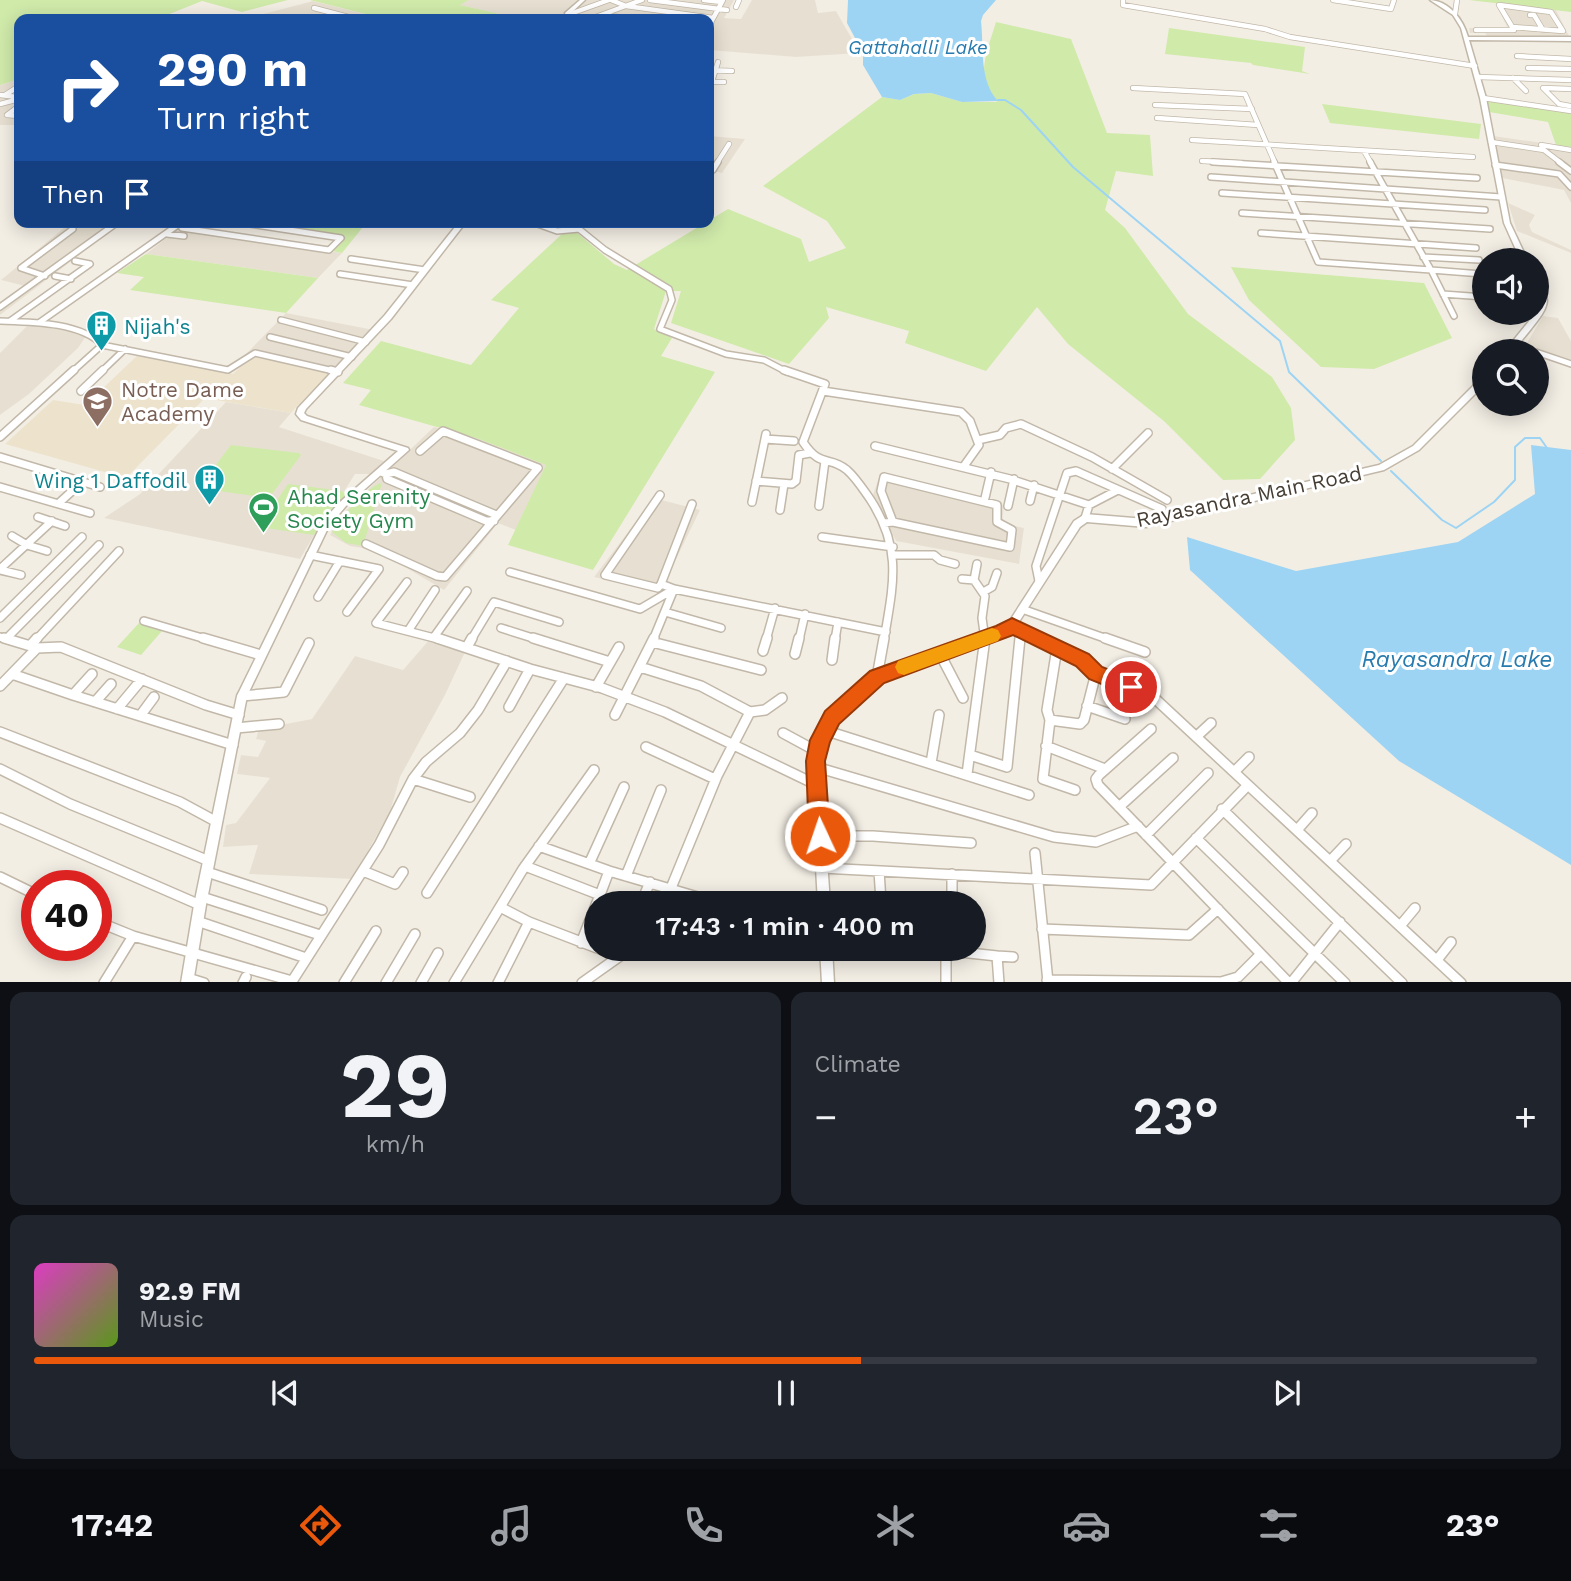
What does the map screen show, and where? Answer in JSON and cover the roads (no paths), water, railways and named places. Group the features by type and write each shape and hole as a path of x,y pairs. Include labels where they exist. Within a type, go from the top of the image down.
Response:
{"street":[{"path":"568,14 583,0"},
{"path":"586,8 596,0"},
{"path":"575,14 610,0 626,6 681,14"},
{"path":"605,14 642,0"},
{"path":"650,0 727,10"},
{"path":"704,0 723,1 714,16"},
{"path":"736,7 739,0"},
{"path":"1123,0 1123,5 1265,29 1290,37 1475,66"},
{"path":"1333,0 1391,9 1394,0"},
{"path":"1432,0 1455,14 1463,28 1483,98 1507,223 1519,248"},
{"path":"1455,14 1457,0"},
{"path":"673,13 681,4"},
{"path":"1463,28 1563,31 1551,12 1499,5 1511,29"},
{"path":"314,8 337,14"},
{"path":"1534,29 1527,15 1534,15 1543,30"},
{"path":"1466,38 1571,39"},
{"path":"1512,52 1539,79"},
{"path":"1517,57 1571,59"},
{"path":"714,75 719,62"},
{"path":"1528,68 1571,69"},
{"path":"716,70 732,71"},
{"path":"1478,77 1571,80"},
{"path":"1513,78 1526,91"},
{"path":"714,82 724,82"},
{"path":"1133,88 1245,94 1318,262 1472,273"},
{"path":"1570,108 1559,104 1543,88 1571,89"},
{"path":"1483,98 1570,108"},
{"path":"1155,105 1251,109"},
{"path":"1157,118 1258,125"},
{"path":"1192,140 1473,157"},
{"path":"1491,140 1571,150"},
{"path":"1491,140 1544,150 1571,172"},
{"path":"714,168 729,145"},
{"path":"1364,151 1454,316"},
{"path":"1202,160 1477,178"},
{"path":"1495,165 1559,174 1571,172"},
{"path":"1559,174 1571,187"},
{"path":"1211,177 1501,197"},
{"path":"1222,193 1485,210"},
{"path":"1242,213 1490,229"},
{"path":"45,276 21,268 72,228"},
{"path":"0,307 110,228"},
{"path":"40,322 174,228"},
{"path":"182,228 329,250 341,238 276,228"},
{"path":"204,982 188,980 191,951 243,696 326,524 343,504 384,473 405,450 304,418 300,414 302,408 366,342 458,228"},
{"path":"549,228 557,231 579,229 605,250 668,288 673,295 660,329 726,354 764,360 791,373 825,384 803,442 810,453 845,468 868,495 884,523 894,551 886,632 877,677"},
{"path":"1261,233 1476,248"},
{"path":"166,234 184,236"},
{"path":"1423,257 1472,260"},
{"path":"351,259 425,270"},
{"path":"9,322 90,264 75,261"},
{"path":"340,274 413,285"},
{"path":"55,276 71,279"},
{"path":"1443,294 1472,296"},
{"path":"281,320 366,342"},
{"path":"0,321 40,322 93,335 102,345 229,370 248,355 255,353 338,372"},
{"path":"270,337 352,357"},
{"path":"0,436 102,345"},
{"path":"81,391 125,349"},
{"path":"1549,356 1571,364"},
{"path":"822,391 961,412 966,415 979,445 964,466"},
{"name":"Rayasandra Main Road","path":"1085,518 1146,523 1381,468 1416,448 1472,392"},
{"path":"978,440 1000,435 1012,425 1021,425 1112,469 1167,500"},
{"path":"366,544 436,576 445,577 536,472 536,466 442,431 420,451"},
{"path":"1112,469 1148,433"},
{"path":"752,502 765,437 794,441"},
{"path":"875,446 990,472 1089,505"},
{"path":"756,481 784,484 796,481 799,455 810,453"},
{"path":"0,457 100,487"},
{"path":"819,506 825,461"},
{"path":"1039,581 1036,566 1064,479 1073,470 1161,509"},
{"path":"985,498 990,472"},
{"path":"384,473 387,478 399,484 486,521 494,521"},
{"path":"884,523 893,522 1005,548 1010,547 1013,530 997,522 997,505 884,477 881,491 893,522"},
{"path":"1008,506 1014,479"},
{"path":"59,503 82,482"},
{"path":"780,510 784,484"},
{"path":"1030,501 1034,485"},
{"path":"0,487 90,513"},
{"path":"868,495 881,491"},
{"path":"970,755 1007,767 1016,628 1022,609 1077,524 1085,518 1089,505 1116,491"},
{"path":"660,495 605,575 658,588 692,504"},
{"path":"38,517 65,526"},
{"path":"0,570 52,521"},
{"path":"12,536 27,545 47,551"},
{"path":"0,618 82,537"},
{"path":"822,537 894,551 934,555 940,560 955,564"},
{"path":"99,544 3,638 33,647 61,647 206,705 239,715"},
{"path":"118,551 5,679 74,695 233,745"},
{"path":"310,555 379,569 347,612"},
{"path":"318,597 340,561"},
{"path":"974,580 977,564"},
{"path":"0,570 21,575"},
{"path":"510,572 640,609 674,589"},
{"path":"967,774 985,638 982,619 988,589 997,573"},
{"path":"962,579 974,580 988,589 1002,589"},
{"path":"407,582 376,623 467,647 596,687 665,712 817,785"},
{"path":"661,584 674,589 886,632"},
{"path":"615,715 652,642 674,589"},
{"path":"408,631 435,590"},
{"path":"434,637 467,591"},
{"path":"467,647 494,602 559,622"},
{"path":"763,651 775,608"},
{"path":"1022,609 1145,652"},
{"path":"665,612 721,628"},
{"path":"794,654 805,614"},
{"path":"144,621 261,654"},
{"path":"832,660 838,622"},
{"path":"501,628 610,662"},
{"path":"823,891 816,767 824,730 832,718 877,677 1016,628 1082,660 1096,673 1149,694 1461,982"},
{"path":"652,642 761,670"},
{"path":"243,696 284,692 309,643"},
{"path":"596,687 619,647"},
{"path":"1057,648 1047,710 1050,720 1043,779 1075,790"},
{"path":"940,654 963,698"},
{"path":"112,927 292,982 363,871 414,779 426,762 460,733 478,710 507,661"},
{"path":"640,667 701,686 750,712 765,710 782,698"},
{"path":"509,707 530,668"},
{"path":"1050,720 1080,724 1096,673"},
{"path":"74,695 92,674"},
{"path":"427,893 564,678"},
{"path":"117,709 142,679"},
{"path":"95,702 111,684"},
{"path":"140,716 154,697"},
{"path":"1087,706 1125,719"},
{"path":"671,888 730,744 750,712"},
{"path":"931,763 939,715"},
{"path":"1196,737 1211,723"},
{"path":"236,727 279,724"},
{"path":"1151,729 1096,779 1119,807 1261,954 1290,982 1339,922"},
{"path":"824,730 1029,795"},
{"path":"0,732 180,802 217,822"},
{"path":"783,733 818,752"},
{"path":"1046,746 1105,769"},
{"path":"646,747 715,779"},
{"path":"1234,772 1249,757"},
{"path":"1119,807 1173,758"},
{"path":"816,767 1054,837 1096,842 1138,826"},
{"path":"0,769 70,804 190,851 208,867 322,910"},
{"path":"454,982 525,866 594,770"},
{"path":"1146,835 1208,773"},
{"path":"414,779 470,797"},
{"path":"822,868 1151,885 1248,785"},
{"path":"589,864 624,787"},
{"path":"626,876 661,790"},
{"path":"1222,809 1402,982"},
{"path":"1297,830 1312,813"},
{"path":"0,818 42,839 115,866 178,900 201,901 320,935"},
{"path":"820,836 873,836 971,843"},
{"path":"1196,838 1345,982"},
{"path":"1330,861 1346,844"},
{"path":"539,846 609,871 680,891"},
{"path":"1035,853 1048,981 1220,982 1238,976 1261,954"},
{"path":"525,866 590,891"},
{"path":"363,871 395,884 403,872"},
{"path":"602,891 609,871"},
{"path":"879,871 880,891"},
{"path":"951,874 952,891"},
{"path":"0,877 21,887"},
{"path":"646,891 650,882"},
{"path":"500,907 584,944"},
{"path":"1400,926 1415,908"},
{"path":"1042,929 1189,935 1218,909"},
{"path":"197,921 306,958"},
{"path":"498,982 529,922"},
{"path":"344,982 376,931"},
{"path":"386,982 415,934"},
{"path":"581,943 584,935"},
{"path":"104,982 133,936"},
{"path":"1437,960 1451,942"},
{"path":"421,982 438,953"},
{"path":"986,955 1013,957"},
{"path":"997,956 999,982"},
{"path":"584,982 610,961"},
{"path":"827,961 828,982"},
{"path":"946,961 946,982"}],"water":[{"name":"Gattahalli Lake","path":"848,0 996,0 981,21 985,74 998,101 962,102 931,93 914,94 900,100 882,97 863,65 863,53 847,23"},
{"name":"Rayasandra Lake","path":"1531,445 1571,450 1571,865 1399,761 1190,570 1187,537 1296,571 1458,542 1535,494"}],"waterway":[{"path":"998,100 1005,100 1021,110 1073,167 1280,341 1289,372 1381,461"},
{"path":"1391,471 1442,520 1456,528 1494,502 1515,480 1515,447 1525,438 1540,438 1547,448"}],"place":[{"name":"Nijah's","path":"101,353"},
{"name":"Notre Dame Academy","path":"98,428"},
{"name":"Wing 1 Daffodil","path":"210,507"},
{"name":"Ahad Serenity Society Gym","path":"264,535"}]}
